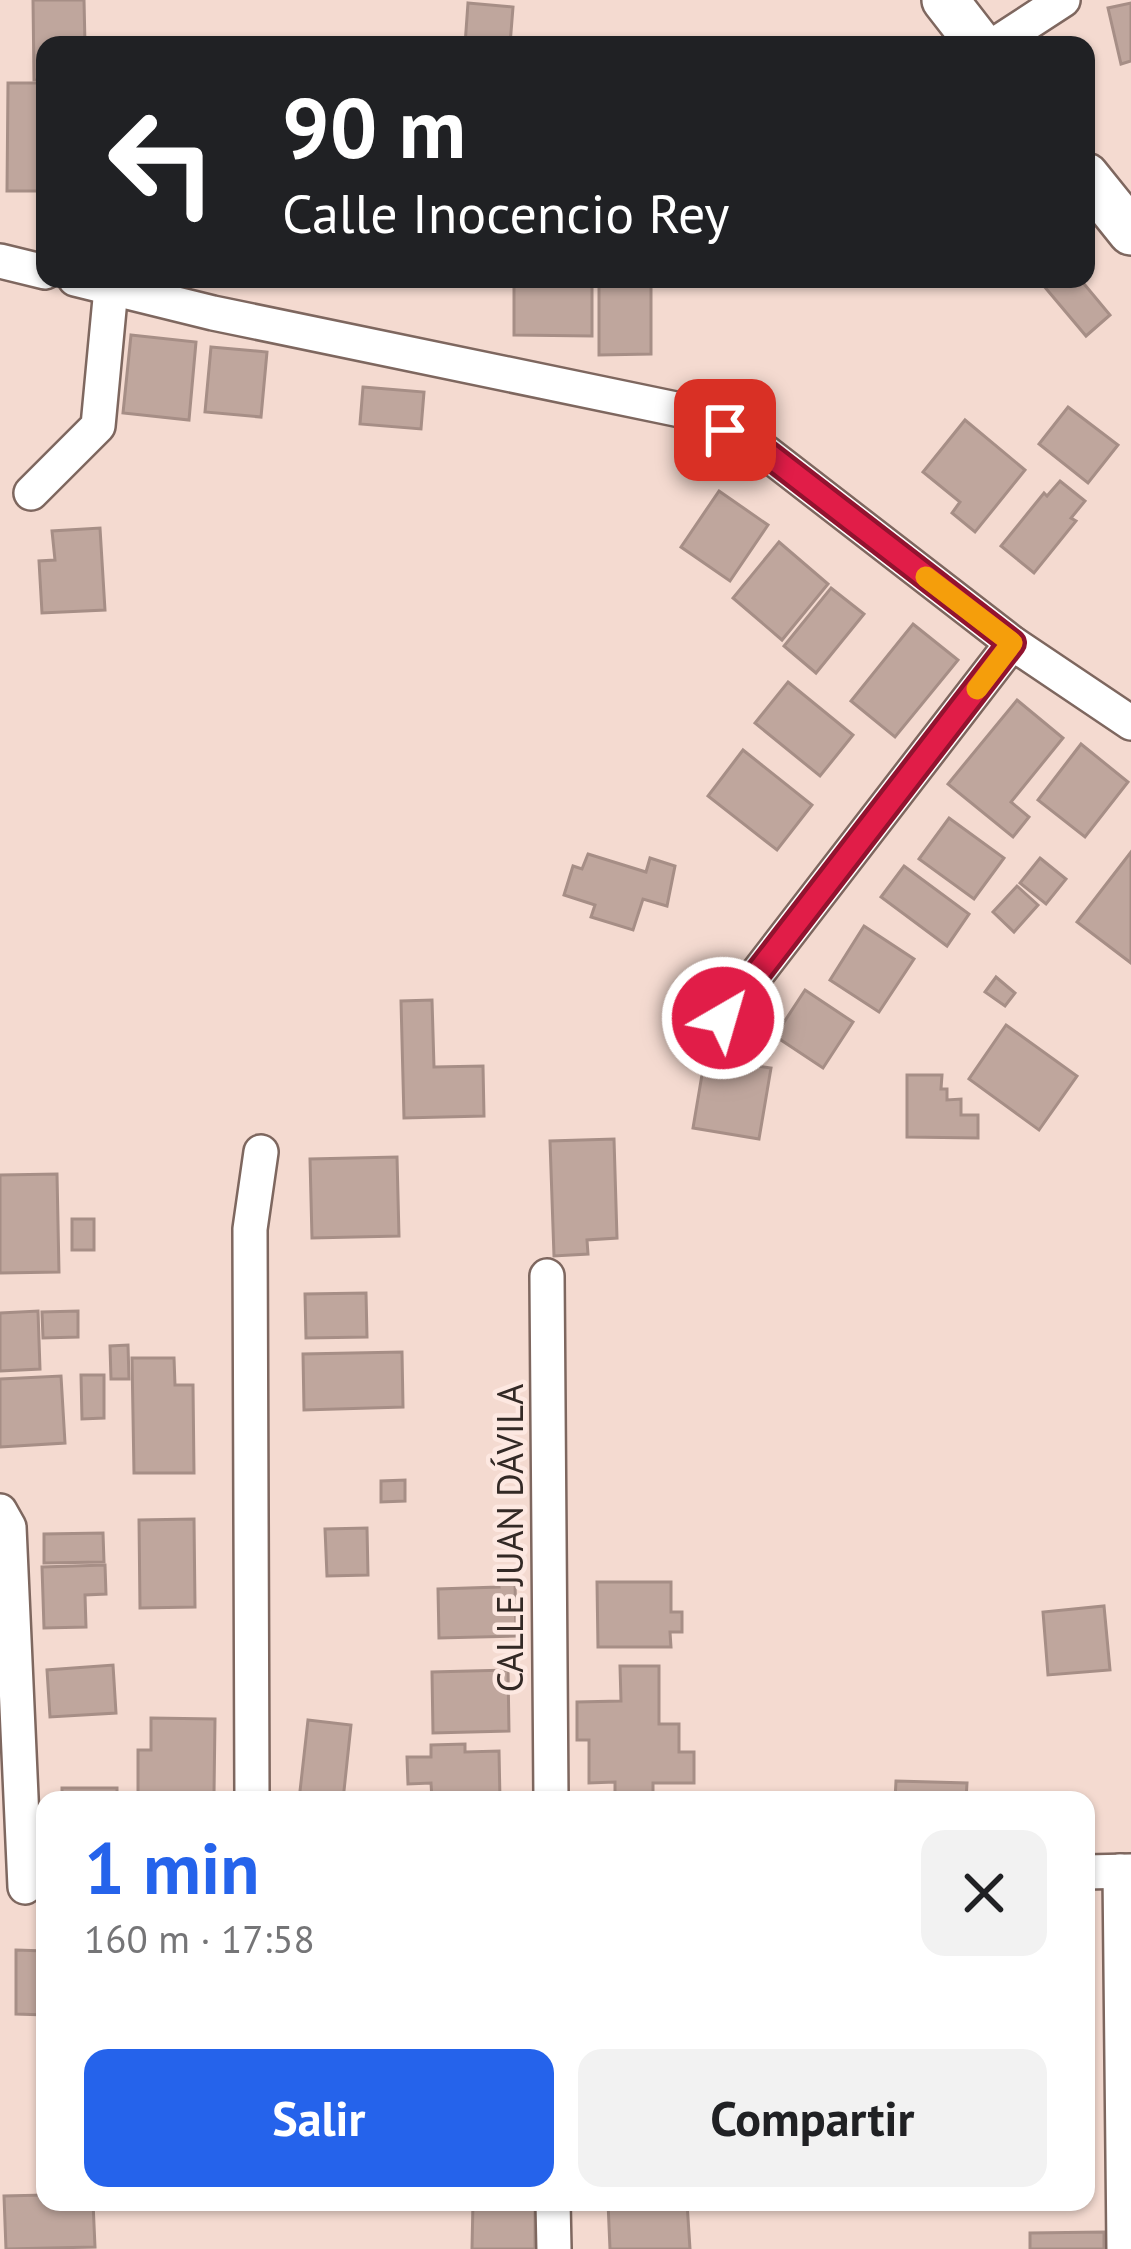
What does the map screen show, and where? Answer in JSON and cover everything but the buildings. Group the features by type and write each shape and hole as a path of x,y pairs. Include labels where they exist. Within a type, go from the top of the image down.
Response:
{"street":[{"path":"945,0 973,36"},
{"path":"1008,36 1063,0"},
{"path":"1095,187 1131,232"},
{"path":"0,261 36,270"},
{"path":"31,493 98,426 111,288"},
{"path":"115,288 213,314 690,412 760,448 1012,643 1131,723"},
{"path":"723,1018 1012,643"},
{"path":"252,1791 250,1229 261,1152"},
{"name":"CALLE JUAN DÁVILA","path":"547,1276 551,1791"},
{"path":"0,1510 10,1527 24,1887"},
{"path":"1112,1871 1124,2249"},
{"path":"554,2211 554,2249"}],"slow traffic":[{"path":"926,577 1012,643 977,689"}],"route":[{"path":"723,1018 1012,643 760,448 725,430"}]}
